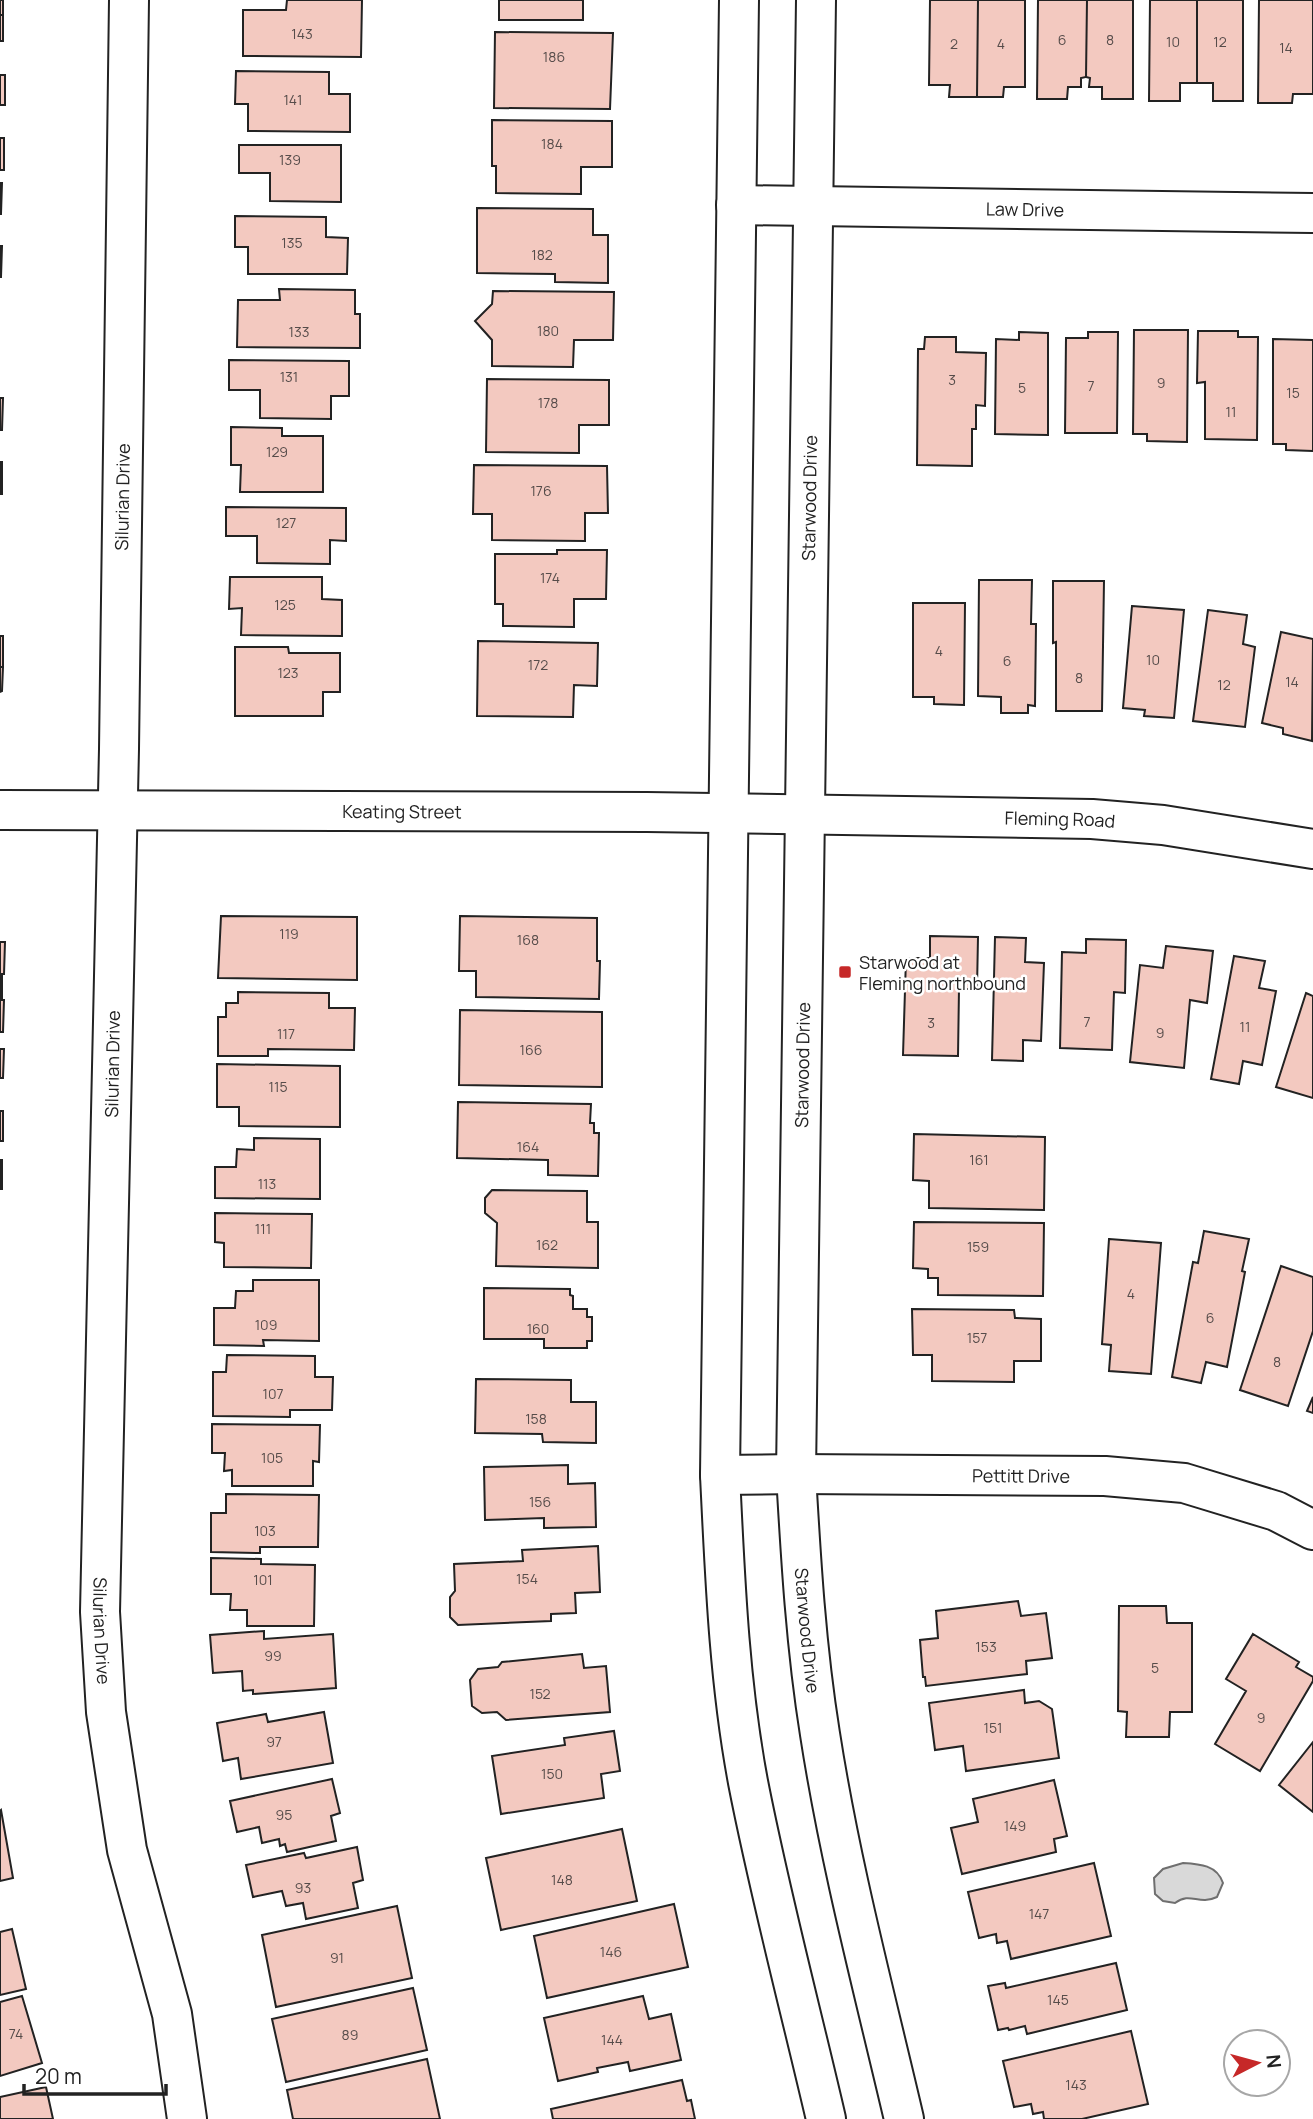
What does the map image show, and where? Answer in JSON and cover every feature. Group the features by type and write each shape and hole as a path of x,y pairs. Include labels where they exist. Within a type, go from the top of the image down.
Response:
{"street":[{"name":"Silurian Drive","path":"128,0 117,810 100,1612 106,1712 127,1850 172,2014 187,2119"},
{"path":"739,0 720,1475 733,1676 748,1781 826,2119"},
{"name":"Starwood Drive","path":"816,0 796,1474 803,1602 820,1734 843,1859 904,2119"},
{"name":"Law Drive","path":"736,205 1313,213"},
{"name":"Keating Street","path":"0,810 183,809 805,815"},
{"name":"Fleming Road","path":"805,815 1092,819 1163,824 1313,849"},
{"name":"Pettitt Drive","path":"720,1475 1105,1476 1184,1483 1276,1511 1313,1530"}],"shaded area":[{"path":"1183,1863 1202,1865 1217,1872 1223,1883 1217,1897 1205,1900 1186,1898 1175,1903 1163,1901 1155,1894 1154,1878 1163,1869"}],"building":[{"path":"0,0 3,0 3,15 0,15"},
{"path":"287,0 362,0 361,57 243,56 243,10 286,10"},
{"path":"499,0 583,0 583,20 499,20"},
{"path":"930,0 978,0 977,97 949,97 950,85 929,85"},
{"path":"978,0 1025,0 1025,87 1004,87 1003,97 977,97"},
{"path":"1038,0 1087,0 1086,77 1081,78 1081,87 1068,87 1067,99 1037,99"},
{"path":"1087,0 1133,0 1133,99 1102,99 1102,87 1089,87 1090,78 1086,77"},
{"path":"1150,0 1197,0 1197,83 1180,83 1180,101 1149,101"},
{"path":"1197,0 1243,0 1243,101 1213,101 1213,83 1197,83"},
{"path":"1259,0 1313,0 1313,94 1293,94 1292,103 1258,103"},
{"path":"0,15 3,15 3,41 0,41"},
{"path":"495,32 613,33 610,109 494,108"},
{"path":"236,71 329,72 329,94 350,94 350,132 248,131 248,104 235,104"},
{"path":"0,75 5,75 5,105 0,105"},
{"path":"492,120 612,121 612,167 581,167 581,194 496,193 496,166 492,166"},
{"path":"0,138 4,138 4,170 0,170"},
{"path":"239,145 341,145 341,202 270,201 270,173 239,173"},
{"path":"2,183 1,214 0,214"},
{"path":"477,208 593,209 593,235 608,235 608,283 555,282 555,274 477,273"},
{"path":"235,216 326,217 326,237 348,238 347,274 248,274 248,247 235,247"},
{"path":"2,246 1,277 0,277"},
{"path":"279,289 355,290 355,314 360,314 360,348 237,347 238,300 280,300"},
{"path":"493,291 614,292 613,340 574,340 573,367 492,366 492,340 475,321 492,304"},
{"path":"1134,330 1188,330 1187,442 1147,441 1147,434 1133,434"},
{"path":"1198,331 1238,331 1238,337 1258,337 1257,440 1205,439 1205,382 1197,383"},
{"path":"1019,332 1048,333 1048,435 995,434 996,339 1019,340"},
{"path":"1088,332 1118,332 1117,433 1065,433 1066,338 1088,338"},
{"path":"925,337 956,337 956,352 986,353 985,406 976,405 976,429 972,429 972,466 917,465 918,349 924,349"},
{"path":"1273,339 1313,340 1313,451 1286,450 1286,444 1273,444"},
{"path":"229,360 349,361 349,396 331,396 331,419 260,418 260,390 229,390"},
{"path":"487,379 609,380 609,425 579,425 579,453 486,452"},
{"path":"0,398 3,398 2,430 0,430"},
{"path":"231,427 282,428 282,436 323,436 323,492 240,492 241,465 231,465"},
{"path":"2,462 2,494 0,494"},
{"path":"474,465 607,466 608,513 585,513 585,541 492,540 492,514 473,514"},
{"path":"226,507 346,508 346,541 330,540 330,564 257,563 257,536 226,536"},
{"path":"557,550 607,550 606,599 574,599 574,627 503,626 503,604 495,604 495,554 557,554"},
{"path":"230,577 322,577 322,599 342,600 342,636 241,635 242,608 229,609"},
{"path":"979,580 1032,580 1031,624 1036,624 1035,706 1028,705 1028,713 1001,713 1001,697 978,696"},
{"path":"1053,581 1104,581 1102,711 1056,711"},
{"path":"913,603 965,603 964,705 934,704 934,697 913,697"},
{"path":"1132,606 1184,610 1174,718 1144,716 1145,710 1123,708"},
{"path":"1208,610 1247,615 1243,644 1255,647 1245,727 1193,721"},
{"path":"1281,632 1313,639 1312,741 1283,734 1283,728 1262,723"},
{"path":"0,636 3,636 3,667 0,667"},
{"path":"478,641 598,643 597,686 574,685 573,717 477,716"},
{"path":"235,647 288,647 289,653 340,653 340,692 323,692 323,716 235,716"},
{"path":"0,667 3,667 0,692"},
{"path":"221,916 357,917 357,980 218,978"},
{"path":"460,916 597,918 599,999 476,997 476,971 459,971"},
{"path":"930,936 978,937 977,989 959,989 958,1056 903,1055 906,958 930,958"},
{"path":"995,937 1026,938 1025,962 1044,963 1041,1041 1023,1040 1023,1061 992,1060"},
{"path":"1086,939 1126,940 1125,993 1114,992 1112,1050 1060,1048 1062,952 1086,953"},
{"path":"0,942 5,942 2,988 0,988"},
{"path":"1166,946 1213,951 1207,1003 1190,1000 1184,1068 1130,1062 1140,965 1163,968"},
{"path":"1234,956 1265,961 1259,988 1276,991 1262,1065 1243,1061 1239,1084 1211,1079"},
{"path":"0,988 4,1000 3,1032 0,1032"},
{"path":"238,992 329,993 329,1008 355,1008 354,1050 268,1049 268,1056 218,1056 218,1017 226,1017 226,1003 238,1003"},
{"path":"1306,993 1313,996 1313,1098 1276,1087"},
{"path":"460,1010 602,1012 602,1087 459,1085"},
{"path":"0,1049 4,1049 3,1078 0,1078"},
{"path":"217,1064 340,1066 340,1127 239,1126 239,1107 217,1107"},
{"path":"458,1102 591,1104 590,1123 594,1123 594,1133 599,1133 598,1176 548,1175 548,1160 457,1158"},
{"path":"0,1111 3,1111 3,1141 0,1141"},
{"path":"914,1134 1045,1137 1044,1210 929,1208 929,1181 913,1180"},
{"path":"254,1138 320,1139 320,1199 215,1198 215,1167 236,1167 237,1149 254,1150"},
{"path":"2,1160 2,1189 0,1189"},
{"path":"492,1190 587,1191 587,1222 598,1222 598,1268 496,1266 497,1223 485,1213 485,1198"},
{"path":"215,1213 312,1214 311,1268 224,1267 224,1243 215,1242"},
{"path":"914,1222 1044,1223 1043,1296 938,1295 938,1278 928,1278 928,1269 913,1268"},
{"path":"1204,1231 1249,1239 1227,1367 1206,1362 1201,1383 1172,1377 1193,1262 1198,1263"},
{"path":"1109,1239 1161,1243 1151,1374 1109,1371 1111,1345 1102,1344"},
{"path":"1281,1266 1313,1277 1313,1331 1288,1406 1240,1390"},
{"path":"253,1280 319,1280 319,1341 263,1340 264,1346 214,1345 214,1308 235,1308 236,1291 253,1291"},
{"path":"484,1288 570,1289 573,1309 587,1309 587,1317 592,1317 592,1341 587,1341 587,1348 544,1348 544,1339 484,1339"},
{"path":"912,1309 1014,1310 1015,1318 1041,1319 1041,1361 1014,1361 1014,1382 932,1381 932,1355 913,1355"},
{"path":"227,1355 315,1356 315,1377 333,1377 332,1410 290,1410 290,1417 213,1416 213,1372 226,1372"},
{"path":"476,1379 571,1380 571,1402 596,1402 596,1443 543,1442 542,1434 475,1433"},
{"path":"1313,1397 1313,1413 1307,1411"},
{"path":"212,1424 320,1425 319,1462 313,1461 313,1486 232,1486 232,1470 224,1471 225,1453 212,1453"},
{"path":"568,1465 568,1484 595,1483 596,1527 544,1528 544,1518 485,1520 484,1467"},
{"path":"226,1494 319,1495 318,1547 260,1547 260,1553 211,1552 211,1513 226,1513"},
{"path":"598,1546 600,1592 575,1593 576,1613 551,1614 551,1621 458,1625 450,1617 450,1597 455,1591 454,1564 523,1561 522,1550"},
{"path":"211,1558 261,1559 261,1564 315,1565 314,1626 247,1626 247,1610 230,1610 231,1594 211,1594"},
{"path":"1018,1601 1021,1616 1046,1613 1052,1658 1026,1661 1027,1674 926,1686 920,1640 938,1638 936,1611"},
{"path":"1119,1606 1166,1606 1167,1623 1192,1623 1192,1712 1170,1712 1169,1737 1126,1737 1127,1712 1118,1711"},
{"path":"264,1631 264,1639 333,1634 336,1688 253,1694 253,1690 243,1691 242,1671 213,1673 210,1635"},
{"path":"1253,1634 1299,1662 1296,1667 1313,1677 1260,1771 1215,1744 1246,1691 1226,1679"},
{"path":"582,1654 584,1668 606,1666 610,1712 506,1720 497,1712 482,1713 472,1706 470,1680 478,1669 498,1667 502,1662"},
{"path":"1024,1690 1025,1703 1039,1701 1052,1709 1059,1758 966,1771 963,1746 935,1750 929,1703"},
{"path":"324,1712 333,1763 241,1779 238,1758 223,1761 217,1723 266,1714 268,1722"},
{"path":"614,1731 620,1771 601,1774 604,1798 501,1814 492,1756 565,1745 564,1738"},
{"path":"1313,1742 1313,1812 1279,1785"},
{"path":"332,1779 340,1813 331,1816 336,1841 287,1852 285,1844 280,1846 279,1839 262,1843 259,1827 237,1832 230,1801"},
{"path":"1054,1780 1067,1836 1054,1839 1056,1852 962,1874 951,1828 978,1822 973,1799"},
{"path":"0,1811 13,1878 0,1881"},
{"path":"622,1829 637,1901 501,1930 486,1858"},
{"path":"357,1847 363,1880 353,1883 358,1908 306,1919 303,1903 286,1906 282,1891 253,1897 246,1865 304,1853 306,1858"},
{"path":"1094,1863 1111,1936 1011,1959 1007,1941 997,1943 996,1934 979,1938 968,1892"},
{"path":"674,1904 688,1967 547,1998 534,1936"},
{"path":"397,1906 412,1978 276,2007 262,1935"},
{"path":"12,1929 26,1989 0,1995 0,1932"},
{"path":"1116,1963 1127,2010 1027,2034 1025,2026 998,2030 988,1986 1005,1983 1006,1988"},
{"path":"413,1988 427,2050 286,2082 272,2019"},
{"path":"22,1996 42,2063 0,2076 0,2002"},
{"path":"643,1996 649,2019 671,2014 681,2060 630,2071 628,2062 597,2068 598,2072 558,2081 544,2018"},
{"path":"1131,2031 1148,2104 1082,2119 1044,2119 1043,2112 1033,2114 1031,2104 1014,2107 1003,2061"},
{"path":"427,2059 440,2119 293,2119 287,2090"},
{"path":"682,2080 687,2101 691,2100 695,2119 553,2119 551,2109"},
{"path":"46,2087 53,2119 0,2119 0,2097"}],"place":[{"name":"Starwood at Fleming northbound","path":"845,972"}]}
